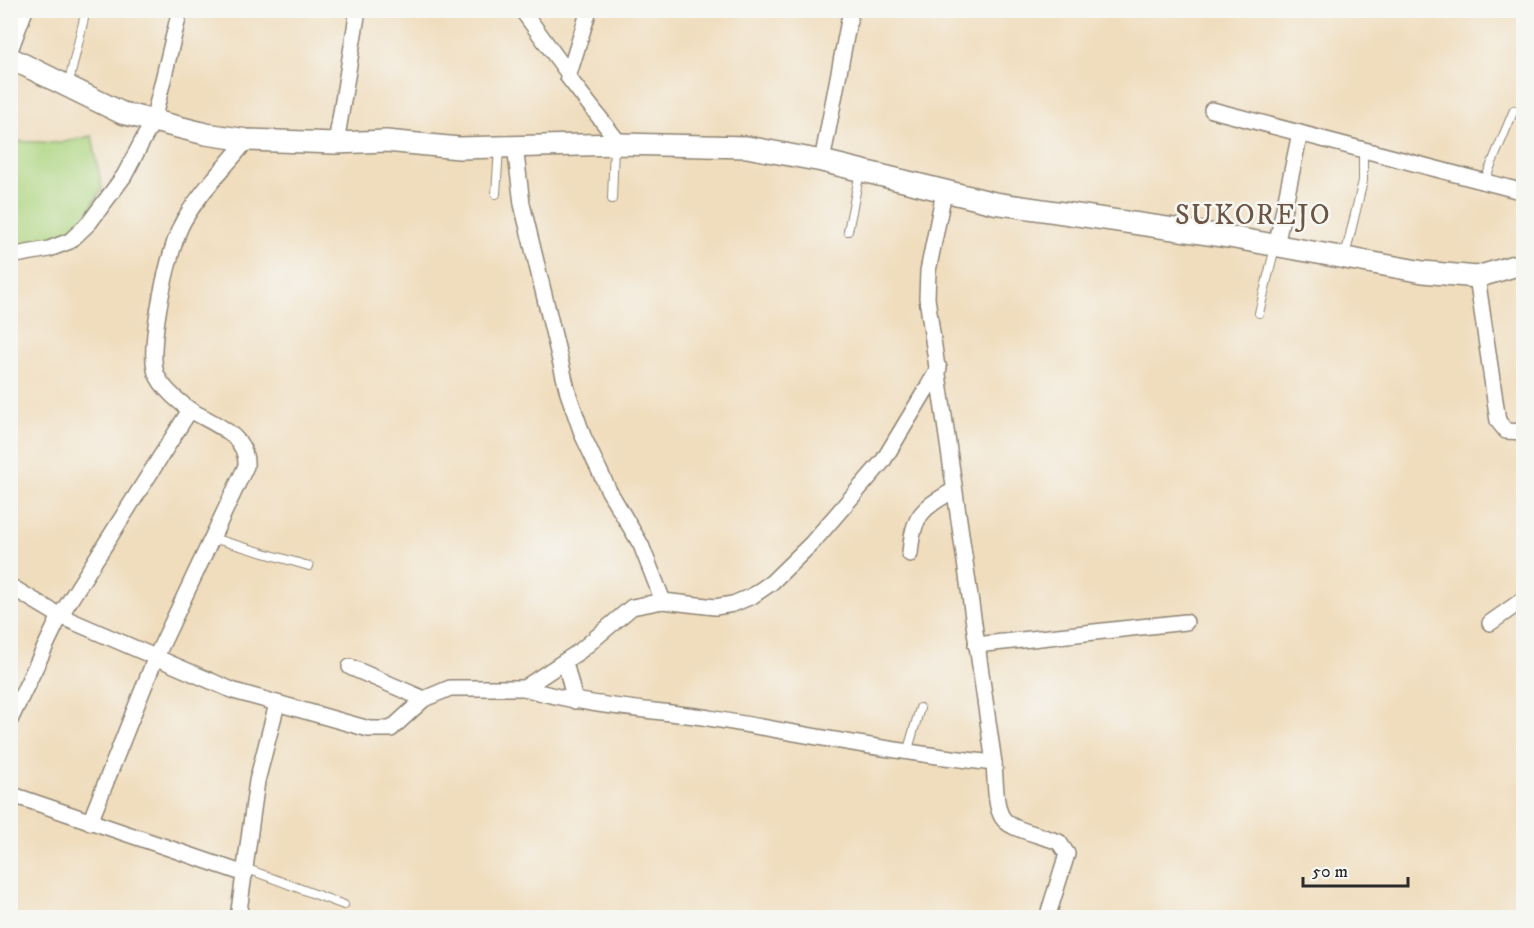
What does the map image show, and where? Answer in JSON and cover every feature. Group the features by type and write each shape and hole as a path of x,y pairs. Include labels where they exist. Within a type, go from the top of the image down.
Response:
{"street":[{"path":"10,50 25,10"},
{"path":"10,256 49,249 70,241 80,233 124,176 153,121 180,10"},
{"path":"336,143 358,10"},
{"path":"522,10 568,73"},
{"path":"589,10 568,73 569,81 617,144"},
{"path":"822,161 851,10"},
{"path":"10,58 122,113 247,140 336,143 386,141 459,148 617,144 747,147 822,161 944,192 1004,204 1276,246 1423,272 1477,277 1524,263"},
{"path":"1212,110 1524,192"},
{"path":"1276,246 1300,132"},
{"path":"90,822 155,659 246,466 247,453 239,440 190,410 166,389 157,375 153,362 162,298 176,240 184,220 247,140"},
{"path":"507,146 568,393 583,436 609,491 641,545 663,601"},
{"path":"944,192 926,284 994,763 997,810 1001,819 1008,825 1059,842 1065,847 1067,854 1047,918"},
{"path":"1477,277 1498,421 1506,431 1524,432"},
{"path":"524,688 565,662 632,607 663,601 700,607 733,604 771,583 812,543 883,461 939,368"},
{"path":"10,720 60,616 190,410"},
{"path":"910,554 912,532 917,517 926,507 954,490"},
{"path":"10,586 60,616 155,659 234,691 383,731 391,729 424,699 442,690 465,686 524,688 575,701 710,718 908,753 994,763"},
{"path":"1490,623 1524,599"},
{"path":"976,645 1186,622"},
{"path":"565,662 575,701"},
{"path":"350,667 424,699"},
{"path":"238,918 257,781 276,704"},
{"path":"10,794 245,871"}],"lane":[{"path":"68,87 86,10"},
{"path":"1484,182 1514,110"},
{"path":"612,199 617,144"},
{"path":"496,195 507,146"},
{"path":"1345,258 1360,200 1363,149"},
{"path":"848,231 861,170"},
{"path":"1259,313 1276,246"},
{"path":"212,538 309,566"},
{"path":"908,753 920,708"},
{"path":"245,871 344,905"}],"green space":[{"path":"92,136 102,189 81,224 56,240 11,249 11,141 60,143"}],"district":[{"name":"SUKOREJO","path":"1253,214"}]}
